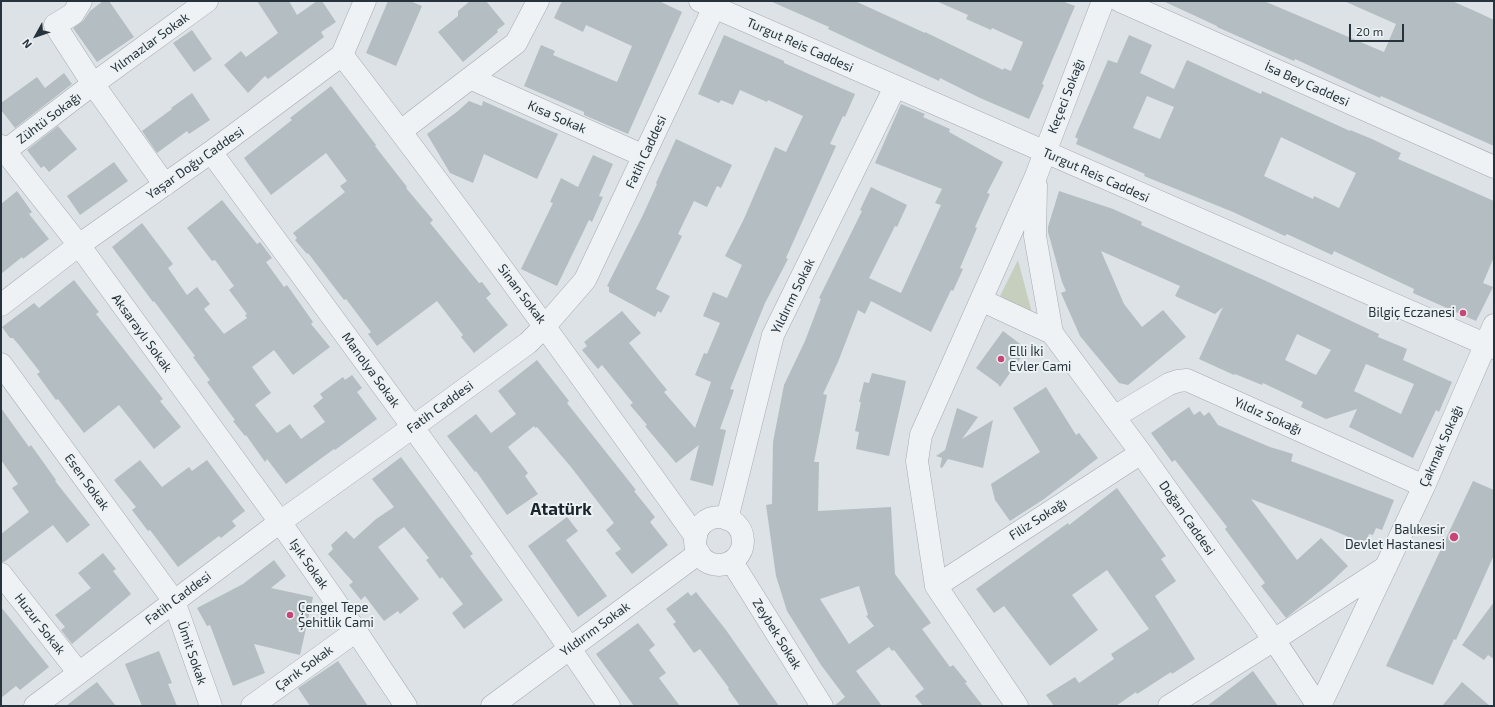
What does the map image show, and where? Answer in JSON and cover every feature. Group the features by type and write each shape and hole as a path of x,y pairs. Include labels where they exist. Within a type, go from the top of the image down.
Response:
{"street":[{"path":"81,1 73,14 55,25 93,84 165,185"},
{"name":"Yılmazlar Sokak","path":"93,84 207,1"},
{"path":"342,55 365,1"},
{"path":"401,131 516,43 538,1"},
{"name":"Keçeci Sokağı","path":"936,586 917,461 920,435 1036,176 1103,1"},
{"name":"İsa Bey Caddesi","path":"1120,1 1494,167"},
{"name":"Turgut Reis Caddesi","path":"710,3 1044,153 1491,339"},
{"name":"Fatih Caddesi","path":"35,706 174,600 528,343 545,326 585,280 644,156 710,3"},
{"name":"Sinan Sokak","path":"342,55 401,131 545,326 697,545"},
{"name":"Yaşar Doğu Caddesi","path":"1,305 79,245 211,152 342,55"},
{"name":"Kısa Sokak","path":"470,78 644,156"},
{"name":"Zühtü Sokağı","path":"3,149 93,84"},
{"name":"Yıldırım Sokak","path":"727,519 773,335 895,87"},
{"name":"Aksaraylı Sokak","path":"3,149 79,245 280,522"},
{"name":"Manolya Sokak","path":"211,152 413,427 570,648 609,706"},
{"name":"Doğan Caddesi","path":"1036,176 1035,236 1052,333 1141,453 1319,706"},
{"name":"Doğan Caddesi","path":"981,300 1052,333"},
{"name":"Çakmak Sokağı","path":"1319,706 1424,486 1491,339"},
{"name":"Esen Sokak","path":"1,364 174,600"},
{"name":"Yıldız Sokağı","path":"1114,417 1169,384 1188,380 1424,486"},
{"name":"Filiz Sokağı","path":"936,586 1141,453"},
{"path":"711,519 727,519 740,529 743,544 741,551 732,562 717,565 704,560 697,545 699,529 704,523 711,519"},
{"name":"Işık Sokak","path":"280,522 406,706"},
{"name":"Yıldırım Sokak","path":"492,706 570,648 697,545"},
{"name":"Zeybek Sokak","path":"732,562 822,706"},
{"path":"1180,703 1386,567"},
{"name":"Huzur Sokak","path":"1,574 79,673"},
{"path":"936,586 1017,706"},
{"name":"Ümit Sokak","path":"174,600 211,706"},
{"name":"Çarık Sokak","path":"252,706 356,631"}],"green space":[{"path":"1018,260 1032,313 1000,296"}],"building":[{"path":"103,1 109,1 134,37 97,62 73,28 83,21 90,11"},
{"path":"257,1 289,1 297,15 317,1 322,1 336,22 321,32 324,37 268,79 265,76 248,93 224,65 241,51 246,57 278,33"},
{"path":"388,1 410,1 422,6 396,66 366,53"},
{"path":"470,1 486,1 505,24 497,30 498,32 463,62 438,32 458,16 458,11"},
{"path":"562,1 659,1 682,12 628,134 584,115 584,112 524,86 541,45 555,51 553,55 617,82 632,46 586,25 583,32 554,18"},
{"path":"770,1 855,1 925,32 1003,70 1004,68 1011,71 1023,42 992,28 991,30 966,19 968,15 936,1 1062,1 1075,6 1029,119 980,98 940,78 939,81 828,29 829,27"},
{"path":"1163,1 1264,1 1384,52 1396,24 1344,1 1452,1 1494,20 1494,146 1381,96 1380,98 1295,59 1294,61"},
{"path":"192,30 212,59 194,72 173,43"},
{"path":"724,35 855,94 845,117 843,116 830,144 836,146 786,258 788,259 765,303 730,389 734,390 720,429 726,430 713,486 690,480 699,445 676,463 645,426 647,425 630,405 633,403 602,365 598,369 582,350 587,346 584,342 622,311 641,333 629,343 667,390 664,392 695,428 711,382 695,375 704,353 707,354 720,323 703,316 713,292 727,298 742,265 725,256 743,221 775,147 786,152 803,116 768,100 767,102 740,90 733,105 721,100 719,103 698,94"},
{"path":"1129,35 1152,45 1140,73 1174,89 1187,60 1261,94 1262,91 1350,131 1372,139 1401,153 1398,159 1494,201 1494,257 1483,283 1493,287 1476,321 1413,293 1414,289 1334,251 1332,255 1287,234 1285,236 1233,212 1144,176 1145,174 1076,144 1078,139 1075,137 1108,60 1117,63","holes":["1147,96 1174,107 1160,139 1133,128","1281,137 1356,173 1339,208 1314,196 1313,199 1264,176"]},
{"path":"64,73 72,84 15,128 1,110 1,103 37,77 45,88"},
{"path":"331,86 407,187 406,188 433,220 430,223 479,283 482,282 491,294 486,298 508,325 474,353 461,337 463,335 437,301 377,346 368,334 371,332 308,253 307,254 295,240 297,238 293,233 345,192 340,186 347,181 326,153 271,195 244,158 292,120 290,118"},
{"path":"192,93 210,120 189,134 187,131 157,153 142,131"},
{"path":"469,101 482,106 483,101 558,134 537,179 484,154 473,183 450,173 427,134"},
{"path":"901,104 925,114 923,117 950,129 949,132 1003,162 987,193 990,194 975,227 977,228 960,268 963,269 931,332 871,301 865,314 858,310 838,362 823,394 827,395 814,462 819,462 818,511 891,507 895,574 931,623 922,629 950,667 953,665 967,682 965,683 983,706 923,706 915,696 924,689 894,650 892,651 889,647 856,671 882,706 834,706 845,697 821,665 787,611 776,576 766,505 772,504 773,442 784,385 805,341 821,299 819,298 862,211 860,210 871,187 907,205 897,227 895,226 869,278 901,293 941,205 935,203 942,189 875,163","holes":["859,586 868,615 866,616 874,626 849,644 820,599"]},
{"path":"58,126 77,149 49,172 44,166 41,168 27,150"},
{"path":"676,139 732,165 721,188 717,186 707,207 694,201 678,234 682,236 656,289 670,296 661,313 658,311 655,317 609,292 609,287 607,286 642,217"},
{"path":"593,155 613,164 599,196 603,197 592,222 589,220 557,286 521,269 553,203 550,202 561,178 578,187"},
{"path":"114,162 128,181 80,215 67,196"},
{"path":"17,191 32,212 29,214 49,239 23,259 22,257 1,274 1,204"},
{"path":"1059,191 1113,209 1142,222 1141,225 1379,334 1378,337 1407,349 1403,360 1452,382 1439,412 1436,410 1413,458 1349,427 1357,409 1326,419 1301,407 1303,402 1263,383 1262,385 1235,374 1234,375 1199,359 1223,307 1215,314 1175,296 1180,286 1101,251 1124,304 1142,327 1163,310 1186,337 1128,385 1119,383 1080,336 1061,293 1066,291 1062,282 1048,232 1048,227","holes":["1297,334 1331,350 1316,375 1285,360","1366,364 1414,384 1401,414 1354,391"]},
{"path":"222,200 257,244 260,242 272,258 266,262 284,287 287,285 313,322 311,324 330,347 293,375 274,350 252,367 271,393 255,405 277,433 290,424 301,439 325,422 313,406 323,398 320,394 343,377 345,380 352,375 362,388 357,392 377,419 286,484 267,459 265,462 246,435 245,436 233,421 235,420 207,382 210,380 193,357 195,356 112,247 142,223 173,264 168,268 187,295 197,287 210,304 204,309 224,334 247,318 245,315 247,314 229,290 234,286 215,260 212,261 187,228"},
{"path":"74,280 99,312 96,314 163,399 160,401 181,427 154,449 119,405 84,433 58,399 56,400 37,374 40,372 19,345 13,338 10,338 2,327 34,303 39,308"},
{"name":"Elli İki Evler Cami","path":"1003,331 1027,349 1000,387 976,368"},
{"path":"537,360 569,401 567,403 636,490 634,491 655,517 650,522 668,545 632,574 615,553 621,549 606,530 614,523 571,467 537,427 535,428 534,426 508,447 528,473 525,476 538,494 507,515 476,471 475,472 447,436 476,414 491,433 516,414 498,391"},
{"path":"872,373 906,381 889,456 856,449 859,432 855,431 861,402 859,402 864,382 869,383"},
{"path":"1046,387 1076,435 1079,433 1098,458 1044,499 1010,521 995,500 991,484 1040,452 1013,408"},
{"path":"1189,407 1194,415 1200,411 1204,416 1209,412 1218,425 1270,447 1293,454 1291,461 1394,500 1382,530 1376,528 1373,535 1369,534 1365,544 1251,499 1297,560 1321,538 1348,566 1330,583 1286,618 1261,586 1265,583 1225,529 1227,527 1175,460 1172,462 1151,433"},
{"path":"1,408 29,447 31,445 56,480 55,481 90,525 67,543 53,525 4,562 1,562 1,534 29,512 12,488 18,484 1,460"},
{"path":"957,408 978,417 962,439 993,420 983,468 948,459 942,468 940,467 942,458 936,456 945,450"},
{"path":"401,457 473,554 470,556 503,600 464,629 452,613 463,604 442,577 440,579 426,560 429,558 404,527 378,547 419,599 400,614 398,611 384,621 365,596 361,600 349,585 353,582 328,554 333,549 331,545 346,531 354,539 376,519 394,507 372,479"},
{"path":"140,460 162,487 189,467 192,471 207,460 245,511 232,521 236,526 221,538 219,536 178,567 150,530 148,531 132,510 136,507 114,480"},
{"path":"1473,481 1494,490 1494,555 1456,640 1454,639 1433,685 1386,666"},
{"path":"1117,488 1166,556 1161,559 1176,581 1155,596 1195,659 1172,674 1171,672 1137,694 1136,692 1116,706 1054,706 1046,695 1075,677 1079,683 1114,659 1111,654 1149,629 1107,570 1072,595 1098,630 1050,666 1004,606 994,613 976,589 1068,523 1069,525"},
{"path":"567,517 578,531 566,540 607,596 578,617 528,546"},
{"path":"103,553 116,569 113,571 131,594 72,644 61,630 65,627 55,615 91,588 78,573"},
{"path":"274,560 286,576 271,588 313,597 300,655 254,644 265,673 233,686 210,625 207,626 197,608 243,584"},
{"path":"688,592 691,596 696,592 726,630 779,706 740,706 728,689 729,688 700,649 694,653 673,624 676,622 666,609"},
{"path":"1494,602 1494,659 1488,655 1484,660 1462,645"},
{"path":"1,607 49,667 20,690 16,686 1,698"},
{"path":"638,623 655,645 649,650 666,673 659,678 680,706 634,706 596,654"},
{"path":"159,651 172,683 168,684 177,706 142,706 125,664"},
{"path":"338,661 368,706 310,706 298,688"},
{"path":"1253,671 1278,706 1207,706"},
{"path":"97,682 116,706 66,706 85,691"},
{"path":"1462,682 1490,706 1442,706"}],"place":[{"name":"Bilgiç Eczanesi","path":"1463,313"},
{"name":"Elli İki Evler Cami","path":"1001,359"},
{"name":"Balıkesir Devlet Hastanesi","path":"1454,537"},
{"name":"Çengel Tepe Şehitlik Cami","path":"290,615"}],"district":[{"name":"Atatürk","path":"561,509"}]}
